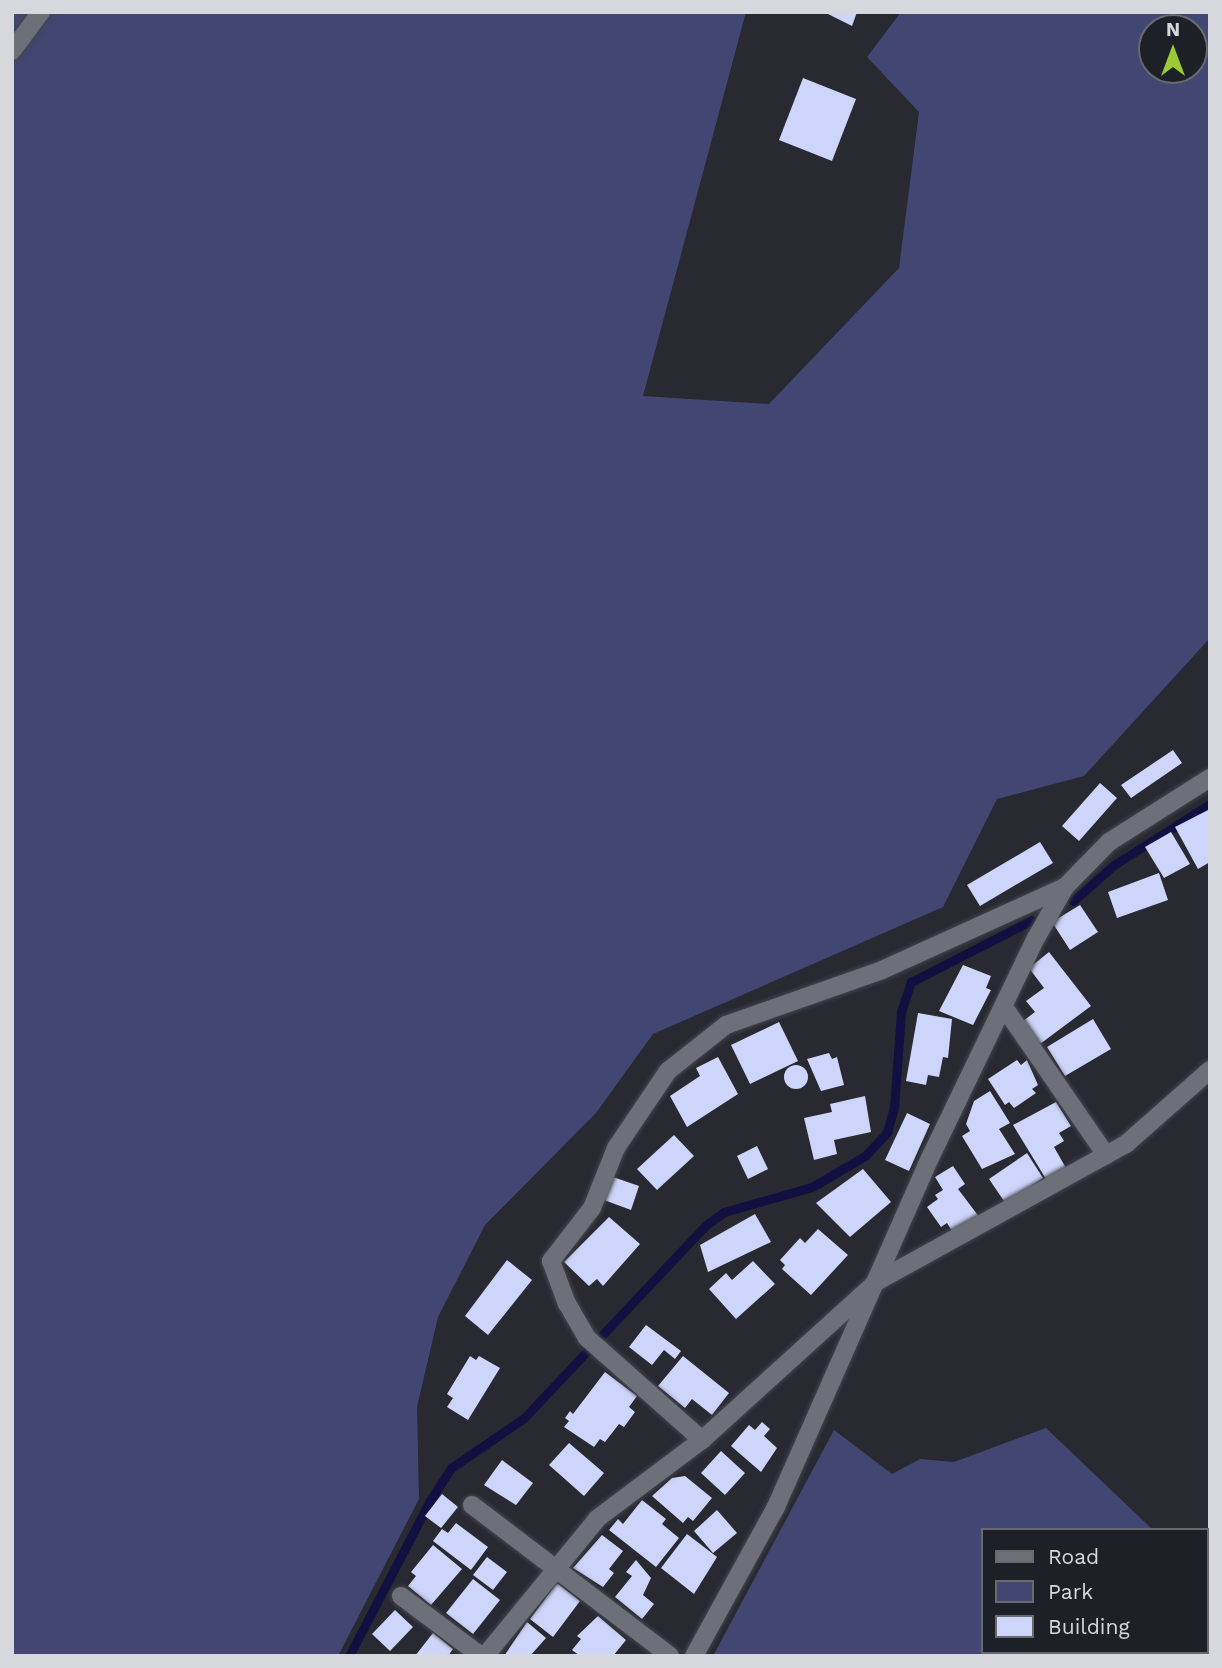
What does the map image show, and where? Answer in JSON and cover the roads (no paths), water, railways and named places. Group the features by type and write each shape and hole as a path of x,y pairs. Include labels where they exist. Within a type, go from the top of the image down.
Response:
{"street":[{"path":"12,51 41,12"},
{"path":"694,1656 776,1507 876,1282 1004,1007 1065,887 1109,842 1210,778"},
{"path":"702,1440 587,1338 567,1304 551,1261 592,1208 616,1148 668,1070 726,1025 882,970 1065,887"},
{"path":"1004,1007 1106,1155"},
{"path":"401,1596 483,1656 598,1518 702,1440 876,1282 1126,1144 1210,1070"},
{"path":"472,1505 670,1656"}],"waterway":[{"path":"1073,901 1114,865 1210,804"},
{"path":"349,1656 429,1502 451,1468 524,1418 706,1225 724,1212 812,1187 865,1156 887,1132 894,1108 901,1012 911,982 1032,920"}]}
